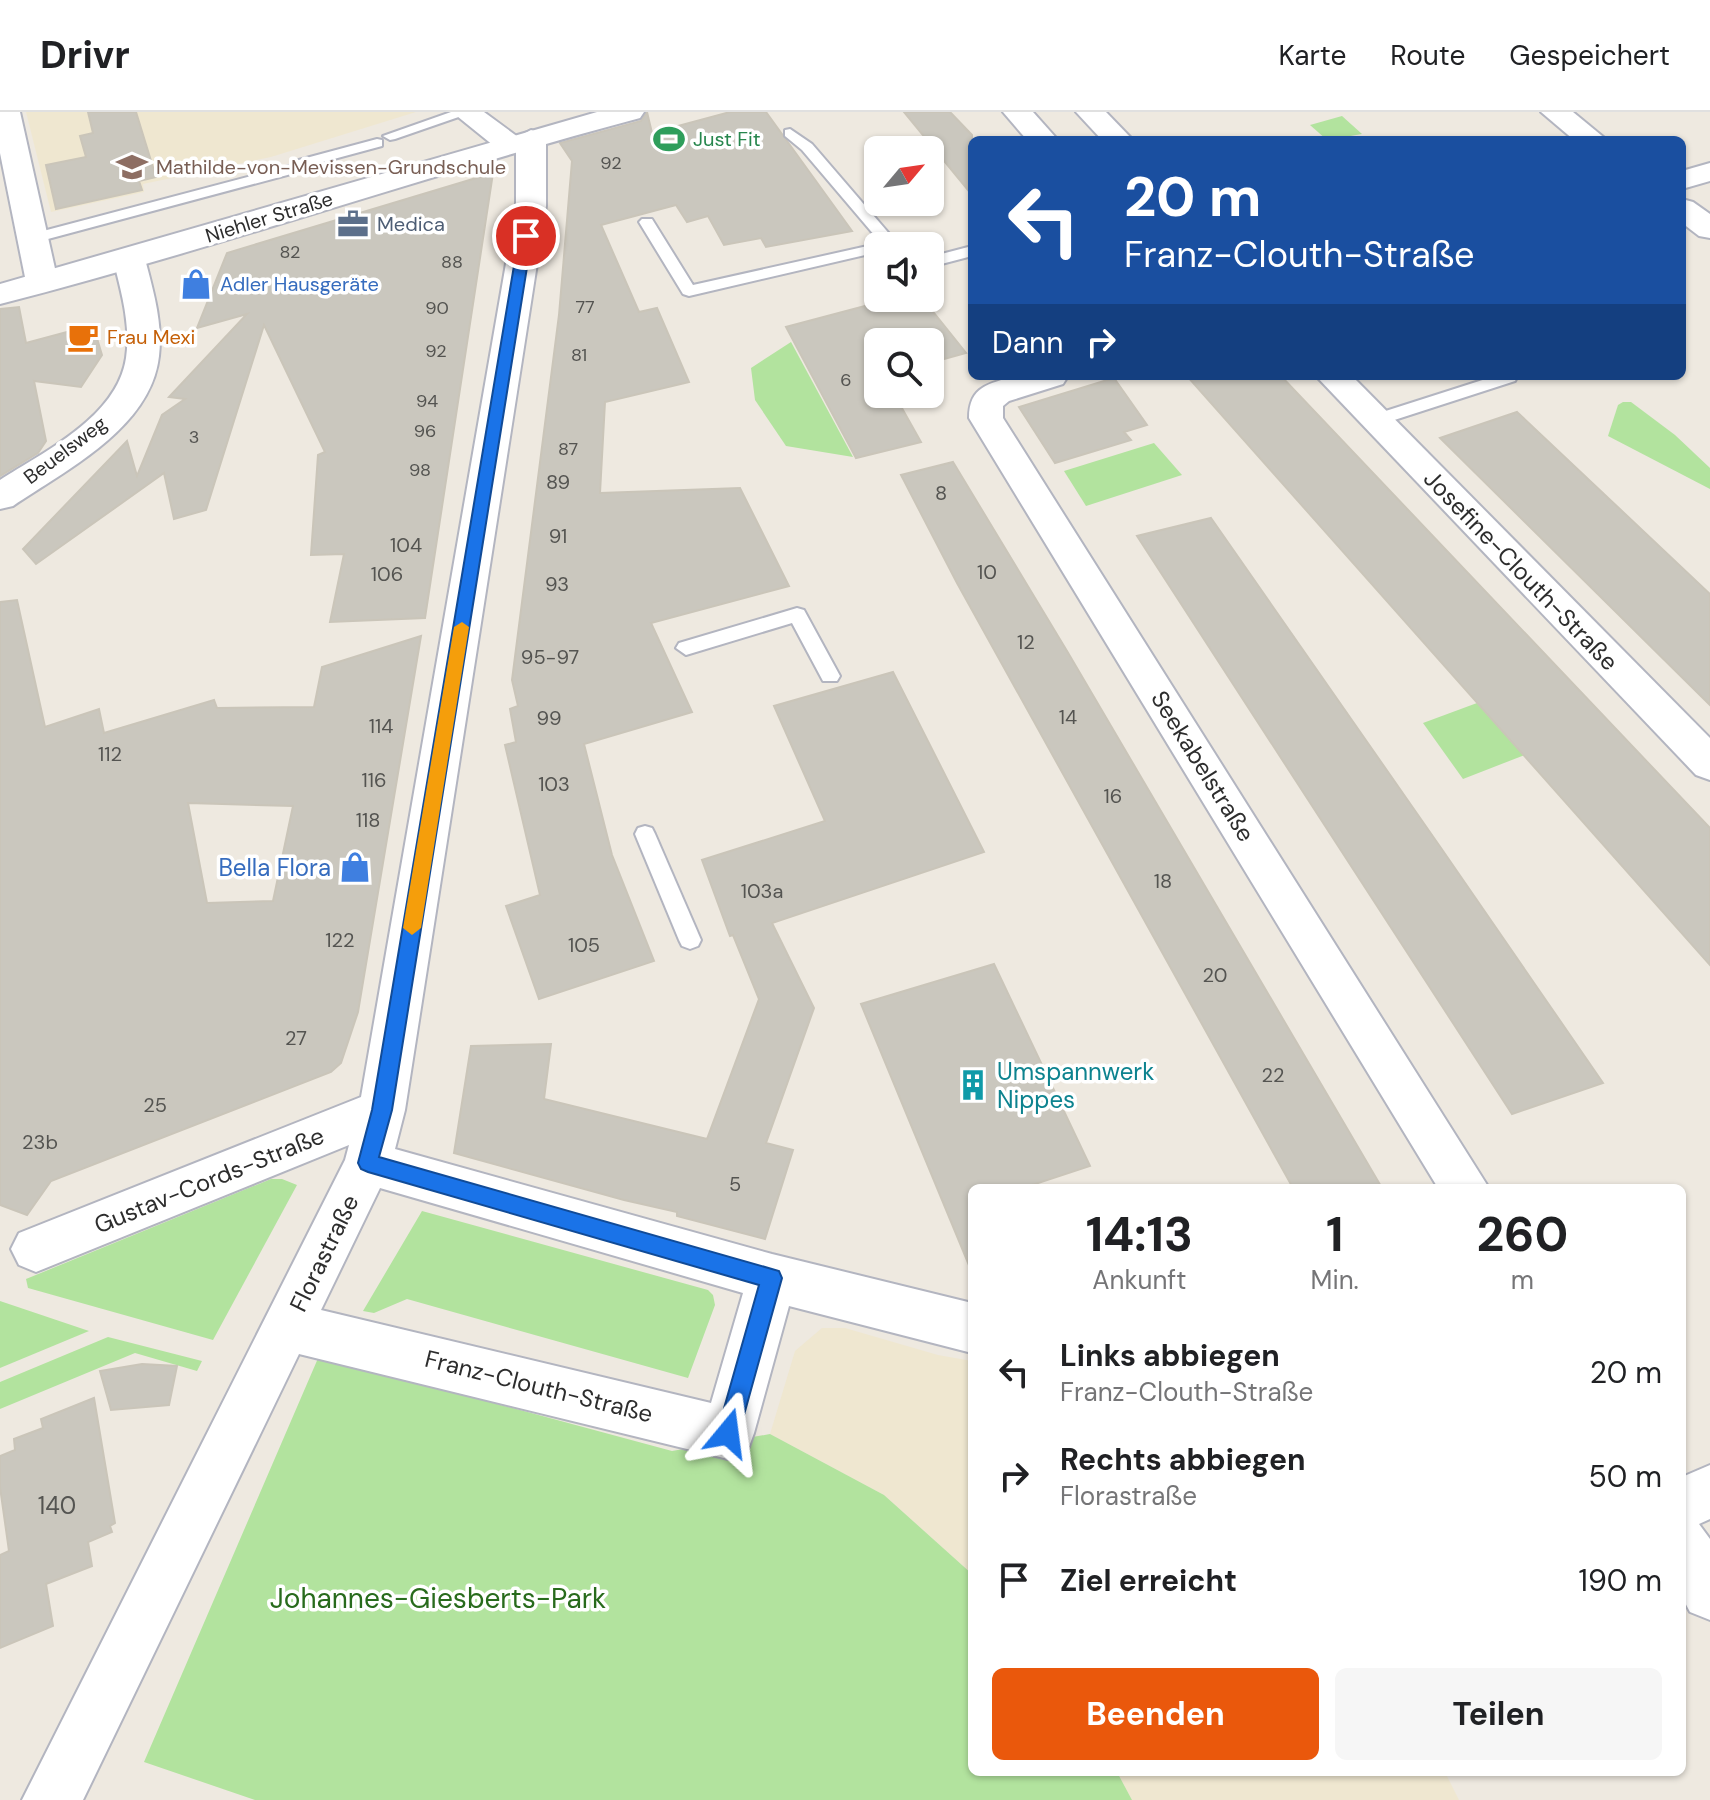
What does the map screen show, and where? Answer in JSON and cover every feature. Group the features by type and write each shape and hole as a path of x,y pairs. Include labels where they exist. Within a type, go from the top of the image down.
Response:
{"street":[{"path":"6,112 42,282"},
{"path":"466,112 520,142"},
{"name":"Niehler Straße","path":"0,294 129,259 520,142 583,118 630,112"},
{"path":"1017,112 1039,136"},
{"path":"1090,112 1114,136"},
{"path":"1555,112 1587,136"},
{"name":"Florastraße","path":"52,1800 368,1163 382,1110 531,206 520,142"},
{"path":"1686,179 1710,172"},
{"path":"1686,211 1710,229"},
{"name":"Beuelsweg","path":"0,497 103,424 125,399 140,369 143,343 141,312 129,259"},
{"name":"Seekabelstraße","path":"1037,380 997,393 986,403 986,418 1463,1184"},
{"name":"Josefine-Clouth-Straße","path":"1337,380 1710,764"},
{"name":"Gustav-Cords-Straße","path":"36,1249 382,1110"},
{"path":"368,1163 772,1278 968,1327"},
{"name":"Franz-Clouth-Straße","path":"288,1327 728,1433 772,1278"},
{"path":"1686,1502 1710,1492"},
{"path":"1686,1551 1710,1592"}],"lane":[{"path":"33,238 301,166 466,112"},
{"path":"790,133 807,147 874,232"},
{"path":"647,222 689,291 864,251"},
{"path":"944,258 968,252"},
{"path":"1376,420 1500,380"},
{"path":"686,648 797,615 830,676"},
{"path":"645,834 690,940"}],"shaded area":[{"name":"Mathilde-von-Mevissen-Grundschule","path":"26,112 416,112 271,157 143,184 144,192 51,212"},
{"path":"822,1328 845,1328 938,1355 968,1360 968,1570 884,1495 770,1434 795,1351"},
{"path":"1119,1776 1447,1776 1459,1800 1132,1800"}],"green space":[{"path":"1342,116 1362,134 1322,136 1310,125"},
{"path":"791,342 853,457 786,446 755,400 751,368"},
{"path":"1631,402 1675,435 1710,468 1710,489 1608,436 1618,405"},
{"path":"1154,443 1182,475 1086,506 1064,471"},
{"path":"1477,703 1594,728 1463,779 1423,723"},
{"path":"271,1179 282,1179 297,1185 213,1340 28,1288 26,1279"},
{"path":"422,1211 708,1290 713,1295 715,1305 688,1378 407,1299 374,1313 363,1311"},
{"path":"0,1301 89,1331 0,1368"},
{"path":"108,1337 202,1361 197,1371 135,1353 0,1409 0,1382"},
{"name":"Johannes-Giesberts-Park","path":"319,1356 672,1451 770,1434 884,1495 968,1570 968,1776 1119,1776 1132,1800 255,1800 144,1762"}],"building":[{"path":"88,112 136,112 156,177 139,181 142,190 56,209 46,165 86,157 80,136 93,133"},
{"path":"647,112 652,133 730,112 766,112 852,231 766,247 761,238 724,245 708,216 687,222 676,205 601,225 639,312 657,308 689,382 605,402 600,493 740,488 789,586 651,623 692,712 584,744 612,855 654,961 539,999 506,906 540,895 505,745 516,742 510,709 518,706 512,680 559,315 572,161 560,143 641,121"},
{"path":"904,112 950,112 972,135 968,136 968,190 944,161 944,136 924,136"},
{"path":"493,173 425,618 330,622 344,554 311,555 318,455 325,452 264,325 206,510 174,519 164,473 36,564 23,549 127,441 137,476 162,415 185,399 169,397 247,314 197,328 227,253"},
{"path":"864,306 864,312 933,312 966,353 944,359 944,328 864,328 864,408 902,408 921,442 856,458 786,327"},
{"path":"19,307 26,343 93,325 102,355 81,387 34,381 46,441 38,453 0,476 0,309"},
{"path":"1115,380 1147,425 1124,432 1131,440 1055,463 1019,407"},
{"path":"1191,380 1285,380 1710,828 1710,965"},
{"path":"1517,412 1710,594 1710,705 1440,438"},
{"path":"953,462 1380,1184 1291,1184 957,583 901,475"},
{"path":"1211,518 1603,1083 1512,1114 1137,536"},
{"path":"17,600 45,727 99,709 104,733 214,700 217,708 314,707 322,667 421,636 358,1012 341,1063 331,1072 51,1181 27,1215 0,1205 0,602","holes":["188,803 293,806 273,901 207,903"]},
{"path":"893,672 984,852 772,923 814,1008 766,1143 793,1150 765,1239 677,1216 677,1212 454,1153 471,1046 551,1044 544,1099 707,1139 759,999 733,935 730,936 702,860 825,821 774,706"},
{"name":"Umspannwerk Nippes","path":"994,964 1090,1166 1035,1184 968,1184 968,1263 861,1004"},
{"path":"142,1364 177,1366 169,1405 111,1410 100,1371"},
{"path":"94,1398 115,1523 110,1526 112,1532 88,1542 92,1566 46,1584 53,1626 0,1648 0,1555 9,1551 0,1487 0,1456 15,1450 14,1439 43,1428 41,1419"}],"slow traffic":[{"path":"412,928 462,627"}],"place":[{"name":"Just Fit","path":"669,139"},
{"name":"Mathilde-von-Mevissen-Grundschule","path":"132,167"},
{"name":"Medica","path":"353,224"},
{"name":"Adler Hausgeräte","path":"196,284"},
{"name":"Frau Mexi","path":"83,337"},
{"name":"Bella Flora","path":"355,867"},
{"name":"Umspannwerk Nippes","path":"973,1085"}],"route":[{"path":"526,236 382,1110 368,1163 772,1278 728,1433"}]}
